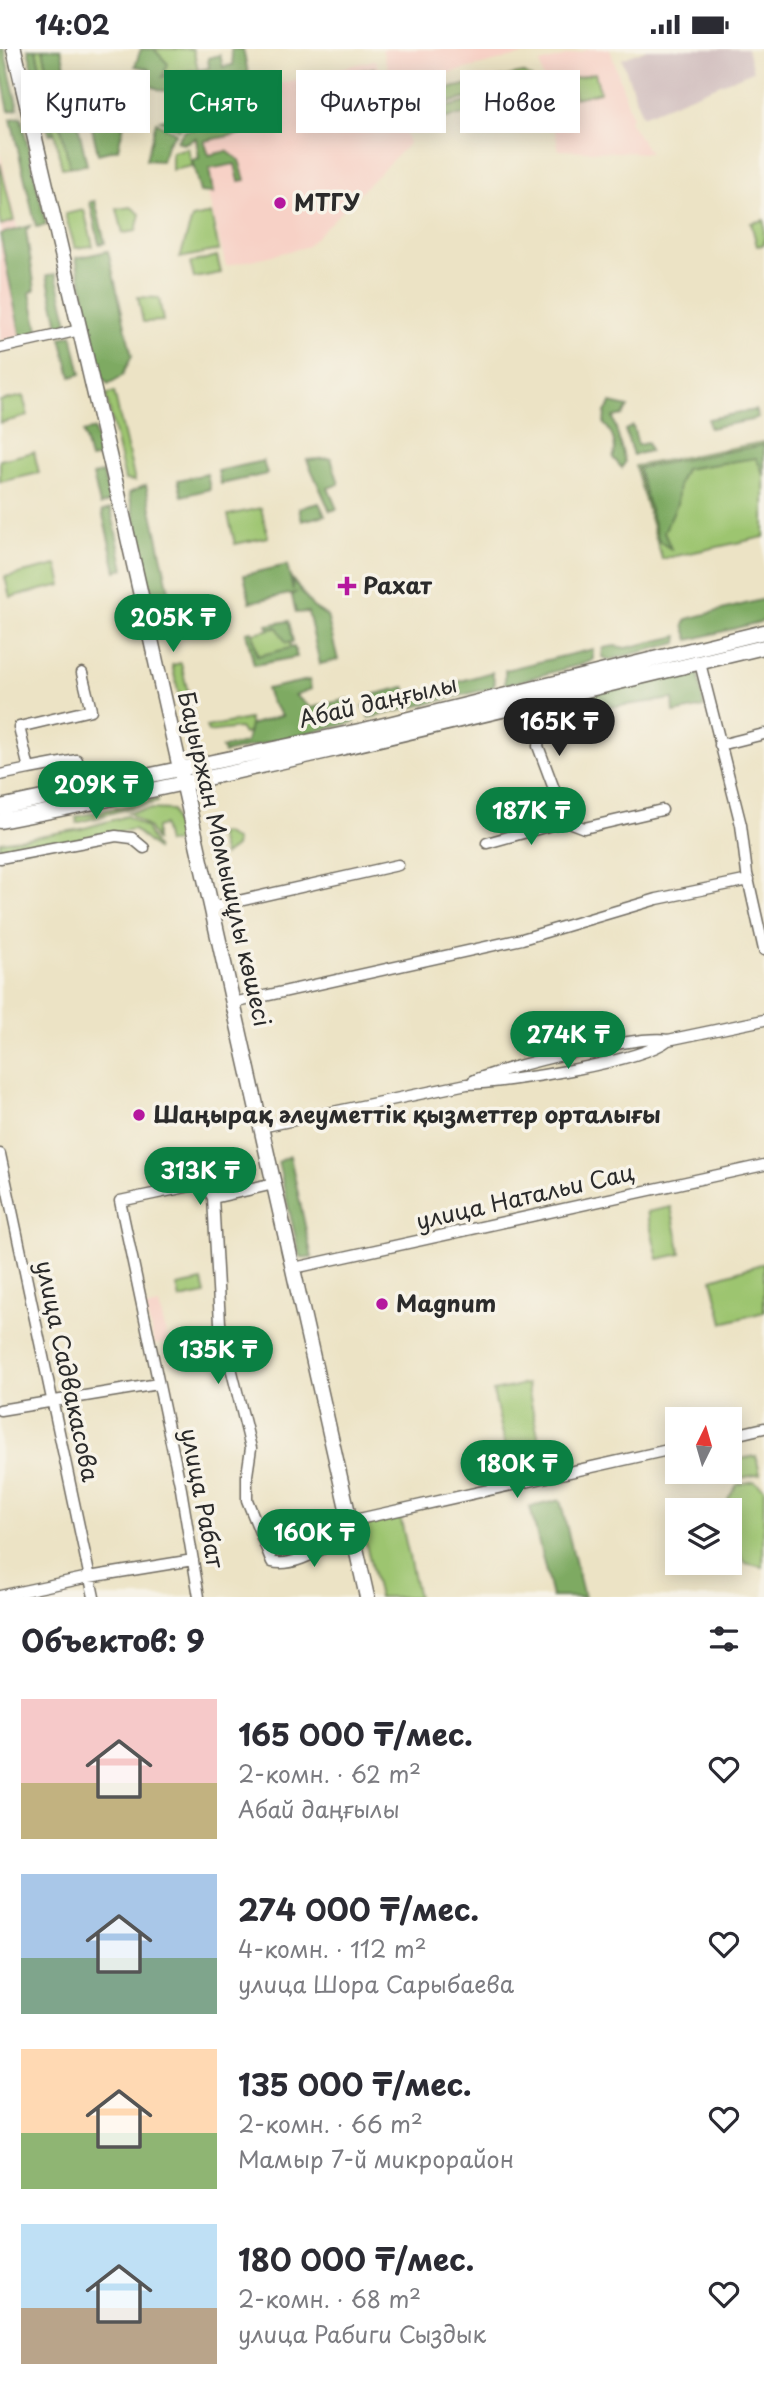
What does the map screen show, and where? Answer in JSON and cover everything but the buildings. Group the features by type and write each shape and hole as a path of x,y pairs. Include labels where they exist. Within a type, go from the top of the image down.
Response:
{"main road":[{"name":"Бауыржан Момышұлы көшесі","path":"14,49 183,778 367,1597"},
{"name":"Абай даңғылы","path":"0,821 183,778 764,632"},
{"name":"Абай даңғылы","path":"0,807 183,778 552,699 764,647"}],"street":[{"path":"0,348 80,330"},
{"path":"701,663 744,842 764,950"},
{"path":"29,769 19,727 91,710 82,673"},
{"path":"552,699 552,710 539,734 538,746 566,821"},
{"path":"720,745 764,734"},
{"path":"0,775 77,760"},
{"path":"487,843 566,821 584,828 662,810"},
{"path":"0,858 116,836 132,838 144,848"},
{"path":"212,907 398,865"},
{"path":"233,1003 522,939 657,899 749,880"},
{"path":"261,1127 467,1084 495,1083 576,1068 657,1049 668,1040 764,1020"},
{"name":"улица Садвакасова","path":"0,1154 3,1185 94,1597"},
{"name":"улица Натальи Сац","path":"294,1268 764,1165"},
{"name":"улица Рабат","path":"199,1597 194,1560 120,1201 205,1183 213,1198"},
{"path":"274,1184 213,1198 220,1323 251,1448 247,1500 272,1562 296,1561 352,1526 665,1451"},
{"path":"0,1410 158,1384"},
{"path":"742,1433 764,1428"},
{"path":"0,1596 89,1577 194,1560"}],"shaded area":[{"path":"382,49 529,49 530,53 446,74 446,70 388,70"},
{"path":"591,49 610,49 632,117 629,121 650,153 559,150 555,133 580,133 580,70 542,70 540,63"},
{"path":"647,49 747,49 753,71 642,116 622,59"},
{"name":"МТГУ","path":"375,60 379,70 335,70"},
{"name":"МТГУ","path":"296,80 296,133 405,133 409,143 306,247 226,266 193,135 282,133 282,110 287,109 282,96 282,83"},
{"path":"0,152 19,235 35,334 0,341"},
{"path":"159,1305 168,1342 155,1345 145,1308"}],"green space":[{"path":"0,49 4,49 18,109 9,111 0,68"},
{"path":"28,49 36,49 40,70 33,70"},
{"path":"36,49 43,49 48,70 41,70"},
{"path":"43,49 61,49 66,70 48,70"},
{"path":"141,49 154,49 168,64 162,77 164,91 150,85 149,69 135,66"},
{"path":"151,49 193,49 198,69 164,70 164,75 157,76"},
{"path":"231,49 243,49 247,70 199,70 209,68 208,58 220,55 223,67 233,65"},
{"path":"595,73 600,92 580,97 580,77"},
{"path":"460,86 460,100 446,103 446,89"},
{"path":"460,104 460,115 446,118 446,107"},
{"path":"21,117 21,133 25,133 46,225 36,227 11,119"},
{"path":"156,122 164,126 164,133 176,133 168,142 162,161 146,160"},
{"path":"54,133 62,133 70,167 62,168"},
{"path":"62,133 80,133 87,165 70,167"},
{"path":"93,133 122,133 118,149 98,154"},
{"path":"183,133 244,133 204,141 209,155 227,151 239,160 245,180 239,181 235,164 209,169 213,193 200,192 192,160 199,158 196,138 183,144 177,141"},
{"path":"188,148 192,166 172,170 172,152"},
{"path":"0,163 14,221 1,225 0,222"},
{"path":"95,201 105,243 99,244 90,202"},
{"path":"131,207 140,214 136,231 123,233 117,209"},
{"path":"84,210 93,246 75,248 65,214"},
{"path":"211,214 219,250 180,258 192,218"},
{"path":"764,220 764,245 757,246 751,223"},
{"path":"30,226 26,231 35,289 30,293 39,334 21,338 0,234"},
{"path":"108,251 132,356 122,376 108,384 103,378 76,258"},
{"path":"217,256 221,273 194,278 190,263"},
{"path":"56,274 69,327 59,330 47,275"},
{"path":"138,297 159,298 163,321 143,322"},
{"path":"72,335 81,374 71,377 61,338"},
{"path":"114,392 135,481 125,480 106,395"},
{"path":"23,396 28,416 0,423 0,401"},
{"path":"611,403 628,407 623,415 613,417 625,462 622,468 613,458 613,439 604,424 605,412"},
{"path":"755,410 758,417 752,420 709,428 708,419"},
{"path":"633,426 638,445 647,443 650,451 633,455 625,430"},
{"path":"94,429 100,457 90,459 83,432"},
{"path":"764,442 764,537 662,559 635,466"},
{"path":"764,445 764,475 756,458 685,469 679,483 677,504 664,532 671,549 659,541 638,468"},
{"path":"34,452 39,473 0,482 0,460"},
{"path":"331,458 339,484 328,488 337,509 330,511 307,460"},
{"path":"263,461 267,474 221,484 218,471"},
{"path":"103,473 110,502 100,505 93,475"},
{"path":"207,474 210,489 182,496 178,480"},
{"path":"146,485 170,596 159,598 152,596 129,493"},
{"path":"319,503 325,515 302,521 299,508"},
{"path":"261,508 268,537 235,544 228,515"},
{"path":"111,509 124,569 116,571 102,511"},
{"path":"57,565 62,585 10,597 5,577"},
{"path":"287,565 293,590 292,579 313,607 327,616 338,660 320,664 308,612 296,613 292,596 295,593 250,602 244,575"},
{"path":"764,599 764,621 689,640 684,625 687,619"},
{"path":"168,604 173,628 161,631 155,611"},
{"path":"289,621 293,642 286,643 277,627 269,629 267,625"},
{"path":"286,626 292,655 259,662 253,633"},
{"path":"252,631 257,656 294,647 297,657 254,665 246,632"},
{"path":"678,636 677,643 609,660 602,657 603,648 626,648"},
{"path":"593,649 593,660 586,663 505,685 505,670"},
{"path":"181,663 194,719 188,720 184,717 172,665"},
{"path":"678,671 698,673 704,707 674,713 673,699 555,714 558,700"},
{"path":"492,672 495,683 492,688 369,718 363,706 368,705 367,696 405,687 409,696"},
{"path":"309,680 311,689 295,695 311,708 348,699 355,722 224,753 222,748 246,743 250,725 282,715 271,702 266,689"},
{"path":"249,719 252,732 244,734 240,728 208,732 206,727"},
{"path":"157,799 158,802 77,823 76,817"},
{"path":"172,810 180,842 167,843 163,825 156,827 156,841 149,828 128,812"},
{"path":"127,816 146,828 157,850 134,829 0,853 0,842 81,829"},
{"path":"224,833 236,841 235,847 224,855 218,834"},
{"path":"290,1156 312,1258 300,1257 278,1162"},
{"path":"671,1207 681,1254 658,1259 647,1212"},
{"path":"764,1263 764,1312 723,1323 712,1279"},
{"path":"202,1281 205,1294 180,1299 177,1286"},
{"path":"527,1384 544,1463 511,1470 493,1391"},
{"path":"756,1456 760,1474 742,1478 742,1459"},
{"path":"754,1481 764,1488 763,1567 746,1563 742,1557 742,1498 729,1498 737,1485"},
{"path":"560,1500 584,1597 552,1597 530,1507"},
{"path":"400,1516 418,1597 379,1597 361,1525"}],"place":[{"name":"МТГУ","path":"280,203"},
{"name":"Рахат","path":"347,586"},
{"name":"Шаңырақ әлеуметтік қызметтер орталығы","path":"139,1115"},
{"name":"Magnum","path":"382,1304"}]}
